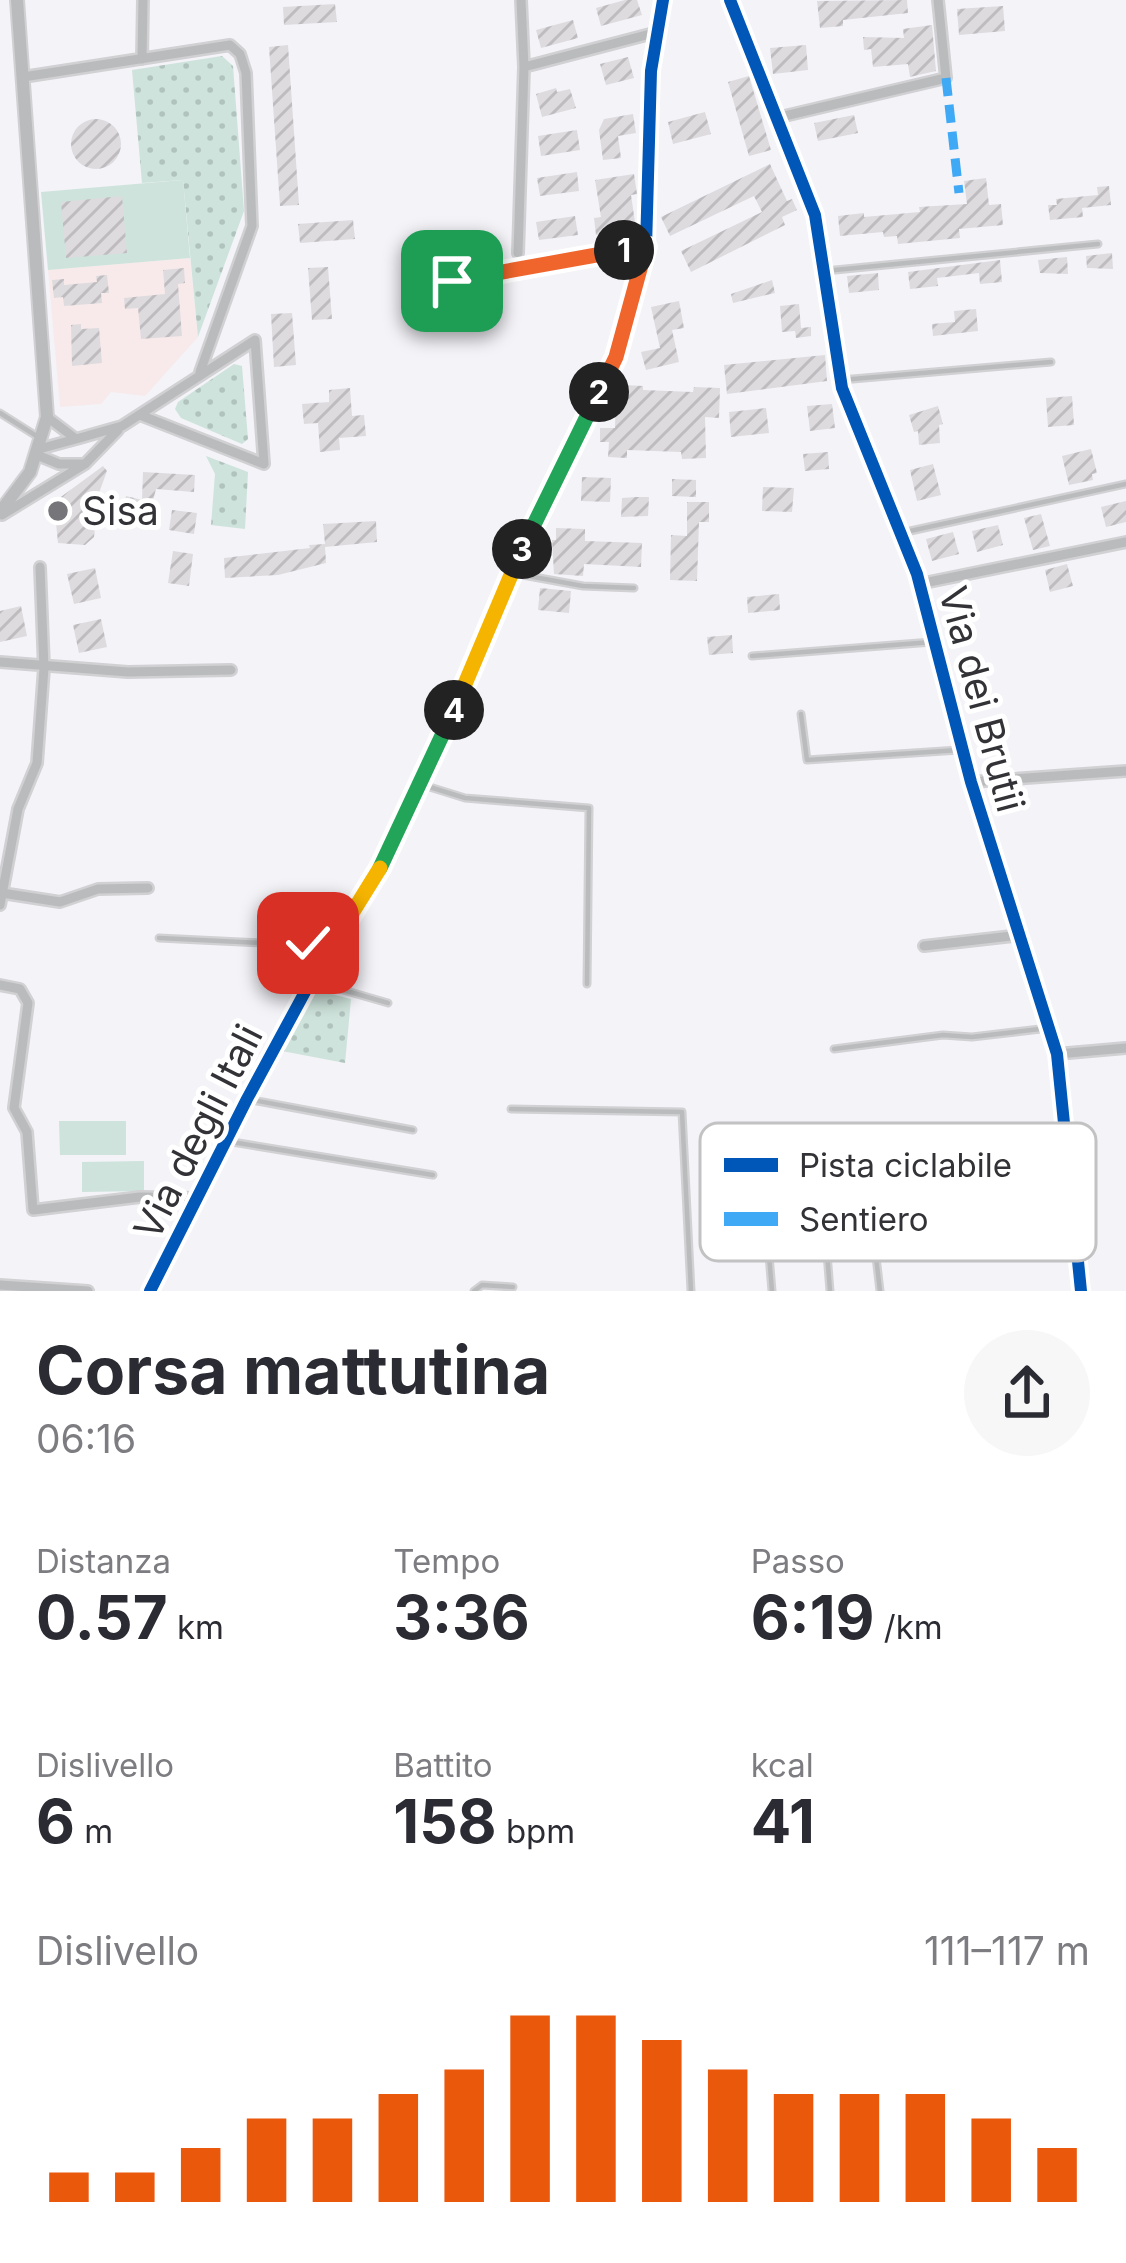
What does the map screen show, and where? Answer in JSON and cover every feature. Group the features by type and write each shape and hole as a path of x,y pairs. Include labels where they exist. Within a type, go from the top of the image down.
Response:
{"street":[{"path":"0,514 17,493 39,448 47,417 17,0"},
{"path":"142,59 143,0"},
{"path":"518,253 524,68 521,0"},
{"name":"Via degli Itali","path":"150,1291 311,981 381,867 533,524 616,357 646,247 654,33 663,0"},
{"name":"Via dei Brutii","path":"730,0 815,215 841,380 919,584 971,782 1057,1054 1064,1123"},
{"path":"776,118 946,78 938,0"},
{"path":"524,68 654,33"},
{"path":"23,77 230,45 240,54 246,73 252,226 200,373"},
{"path":"452,281 646,247"},
{"path":"0,514 85,464 122,426 255,340 264,464 140,415"},
{"path":"47,417 76,439"},
{"path":"39,448 122,426"},
{"path":"39,448 59,464 85,464"},
{"path":"919,584 1126,542"},
{"path":"40,567 44,668 37,763 18,809 1,899 60,902 98,889 148,887"},
{"path":"0,662 44,668 231,670"},
{"path":"971,782 1126,771"},
{"path":"924,946 1021,934"},
{"path":"0,985 20,989 28,1003 14,1108 27,1132 33,1210 140,1197 196,1198"},
{"path":"1057,1054 1126,1048"},
{"name":"Via dei Brutii","path":"1078,1261 1081,1291"},
{"path":"0,1285 88,1291"}],"lane":[{"path":"825,272 1098,244"},
{"path":"841,380 1051,362"},
{"path":"0,413 39,448"},
{"path":"901,533 1126,484"},
{"path":"512,573 583,586 634,588"},
{"path":"752,656 936,642"},
{"path":"801,714 807,760 964,750"},
{"path":"420,784 465,798 590,808 587,984"},
{"path":"159,938 331,947"},
{"path":"311,981 388,1003"},
{"path":"834,1049 1049,1028"},
{"path":"247,1099 413,1130"},
{"path":"511,1109 682,1112 692,1291"},
{"path":"224,1141 433,1175"},
{"path":"770,1261 772,1291"},
{"path":"828,1261 830,1291"},
{"path":"876,1261 880,1291"},
{"path":"474,1291 482,1285 513,1287"}],"shaded area":[{"path":"190,258 198,337 145,396 111,392 101,404 60,407 48,270"}],"green space":[{"path":"222,56 233,66 244,211 198,337 183,180 142,183 132,70"},
{"path":"183,180 190,258 48,270 41,192"},
{"path":"234,364 242,366 248,439 242,444 181,418 175,409 178,402"},
{"path":"206,456 248,472 245,529 211,525 215,474"},
{"path":"312,989 351,999 345,1063 282,1051"},
{"path":"59,1121 126,1121 126,1155 60,1155"},
{"path":"144,1161 144,1191 82,1192 82,1162"}],"building":[{"path":"637,0 642,15 601,26 596,8"},
{"path":"907,0 908,13 843,20 843,26 820,28 817,1"},
{"path":"335,4 337,22 284,25 283,7"},
{"path":"1003,6 1005,31 959,35 957,9"},
{"path":"573,20 578,38 541,48 536,30"},
{"path":"932,25 936,71 910,77 908,64 873,67 871,49 864,50 863,37 904,38 903,29"},
{"path":"288,45 299,205 280,206 269,47"},
{"path":"806,45 808,70 773,74 770,48"},
{"path":"628,57 634,78 606,85 600,64"},
{"path":"749,76 771,150 749,156 728,82"},
{"path":"556,88 557,92 570,89 576,108 542,117 536,94"},
{"path":"705,112 711,134 673,144 668,122"},
{"path":"633,114 636,133 618,136 621,158 603,160 599,130 604,119"},
{"path":"854,115 858,133 818,141 814,123"},
{"path":"96,119 114,126 121,144 114,162 96,169 78,162 71,144 78,126"},
{"path":"577,130 580,150 541,156 538,136"},
{"path":"770,164 787,201 792,199 797,210 782,217 785,225 691,272 681,251 762,212 754,196 670,236 661,217"},
{"path":"577,172 579,191 540,196 537,178"},
{"path":"634,174 637,194 631,195 636,229 596,235 594,218 601,217 595,180"},
{"path":"986,178 989,205 1001,204 1003,225 959,229 960,238 898,244 897,236 884,237 883,232 840,236 838,216 920,212 919,207 967,204 964,181"},
{"path":"1109,186 1111,205 1082,208 1083,217 1050,220 1048,205 1057,205 1056,199 1098,195 1097,187"},
{"path":"122,196 127,253 66,258 61,202"},
{"path":"575,216 578,235 539,240 536,222"},
{"path":"353,220 355,239 300,243 298,224"},
{"path":"1112,253 1113,269 1087,268 1086,256"},
{"path":"1067,257 1068,274 1040,273 1038,260"},
{"path":"1000,260 1002,282 980,284 979,273 937,278 938,286 910,289 908,272"},
{"path":"328,267 332,319 312,320 308,268"},
{"path":"184,268 185,283 178,284 182,336 141,339 138,308 125,309 124,298 165,294 163,270"},
{"path":"878,273 879,290 849,293 847,276"},
{"path":"107,275 109,293 101,293 102,303 64,306 63,297 54,298 52,280 64,279 64,285 97,282 96,276"},
{"path":"772,280 775,293 733,303 731,294"},
{"path":"679,301 684,328 672,330 679,362 646,370 641,352 660,348 651,307"},
{"path":"799,304 801,328 811,327 811,336 796,338 795,331 782,332 780,306"},
{"path":"976,309 978,331 933,336 932,324 955,322 954,311"},
{"path":"292,313 296,365 274,367 271,314"},
{"path":"81,324 81,329 99,328 102,363 72,366 71,325"},
{"path":"825,355 827,381 727,394 724,365"},
{"path":"624,385 693,392 694,387 720,388 719,418 705,417 706,458 627,450 627,458 608,457 609,442 600,442 600,428 615,428 616,391 624,392"},
{"path":"350,388 352,416 364,415 366,436 339,438 340,450 320,452 318,423 304,424 302,404 329,402 329,390"},
{"path":"1072,396 1074,425 1048,427 1046,398"},
{"path":"832,404 835,428 810,431 807,406"},
{"path":"938,406 943,424 939,425 940,443 919,445 909,415"},
{"path":"766,408 769,433 731,437 729,412"},
{"path":"1091,449 1097,473 1092,474 1093,480 1069,485 1062,456"},
{"path":"828,452 829,469 805,471 803,454"},
{"path":"933,464 941,495 917,501 910,470"},
{"path":"103,466 107,471 94,537 85,545 58,543 54,502"},
{"path":"143,472 195,475 194,492 156,489 146,527 120,520 126,496 142,500"},
{"path":"582,477 611,478 610,502 581,501"},
{"path":"672,479 696,480 696,497 672,496"},
{"path":"763,487 794,488 792,512 762,511"},
{"path":"649,497 648,516 621,517 622,498"},
{"path":"1126,501 1126,522 1106,527 1101,507"},
{"path":"687,502 709,502 709,522 699,522 697,581 670,580 671,535 687,536"},
{"path":"172,510 197,513 194,534 169,530"},
{"path":"1041,514 1050,546 1033,550 1024,518"},
{"path":"376,521 377,542 325,547 326,563 278,575 225,578 224,558 310,548 325,544 323,524"},
{"path":"998,525 1003,545 977,552 972,531"},
{"path":"556,528 585,529 585,541 642,543 641,567 584,564 583,576 554,574"},
{"path":"953,532 959,554 932,561 926,539"},
{"path":"173,551 193,554 189,586 168,583"},
{"path":"1067,564 1073,586 1050,592 1045,570"},
{"path":"95,568 101,598 74,604 67,574"},
{"path":"540,588 571,591 569,613 538,610"},
{"path":"779,594 780,610 748,613 747,597"},
{"path":"21,606 27,636 0,642 0,611"},
{"path":"101,619 107,647 79,653 73,625"},
{"path":"732,635 733,653 709,655 707,637"}],"marked path":[{"path":"946,78 959,193"}],"cycle path":[{"path":"150,1291 319,966 381,867 467,683 533,524 617,357 646,247 651,71 663,0"},
{"path":"730,0 815,215 842,388 917,574 971,782 1057,1054 1064,1123"},
{"path":"1078,1261 1081,1291"}],"place":[{"name":"Sisa","path":"58,511"}],"route":[{"path":"308,943 331,947 381,867 467,683 533,524 616,357 646,247 452,281"}]}
